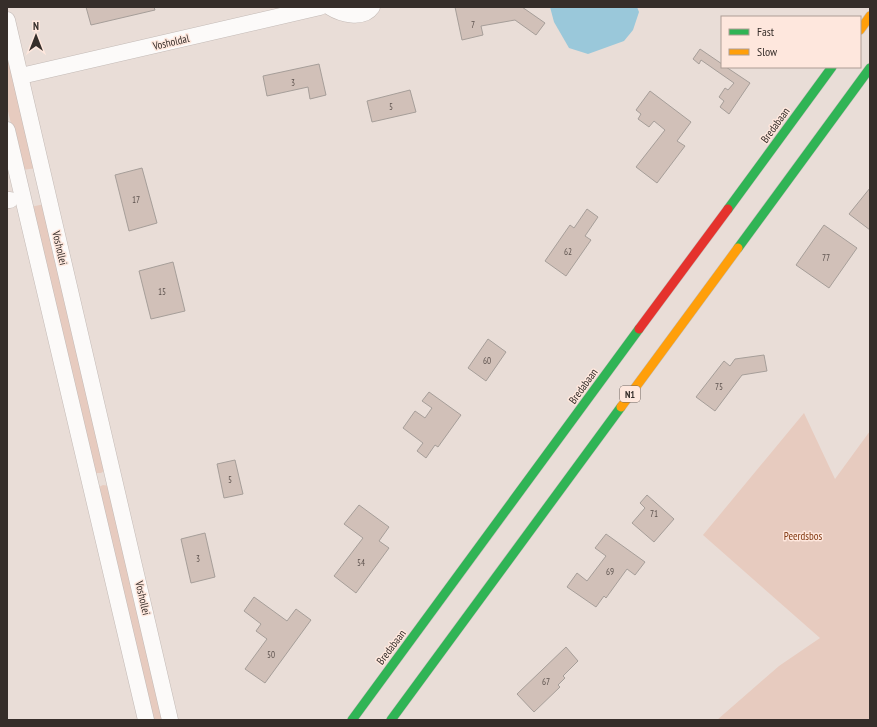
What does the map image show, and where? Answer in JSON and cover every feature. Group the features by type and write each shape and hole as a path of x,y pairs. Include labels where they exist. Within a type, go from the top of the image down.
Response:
{"main road":[{"path":"861,29 870,16"},
{"name":"Bredabaan","path":"352,720 831,68"},
{"name":"N1","path":"390,720 870,68"}],"street":[{"name":"Vosholdal","path":"21,76 320,7"},
{"path":"330,7 337,12 352,15 364,14 372,7"},
{"name":"Voshollei","path":"7,20 170,720"},
{"path":"7,130 146,720"},
{"path":"89,481 114,476"}],"green space":[{"path":"7,41 37,168 22,170 7,107"},
{"path":"45,204 105,470 101,473 95,473 30,207"},
{"name":"Peerdsbos","path":"804,413 835,479 870,431 870,720 717,720 779,666 820,638 703,535"},
{"path":"103,485 109,486 166,720 149,720 99,487"}],"water":[{"path":"550,7 637,7 639,12 633,30 624,41 588,54 569,48 554,22"}],"building":[{"path":"86,7 154,7 155,10 91,25"},
{"path":"455,7 522,7 545,23 536,35 515,20 481,26 483,35 462,40"},
{"path":"700,49 721,63 721,68 728,68 750,83 729,114 720,107 724,101 719,97 725,88 728,90 734,83 701,60 699,64 693,59"},
{"path":"319,64 326,95 310,99 308,87 267,96 263,76"},
{"path":"410,90 416,112 372,122 367,101"},
{"path":"650,91 691,122 677,141 685,146 657,183 636,167 665,130 654,121 649,127 638,119 641,114 636,110"},
{"path":"142,168 157,223 129,231 115,175"},
{"path":"870,188 870,230 849,214"},
{"path":"587,209 598,217 585,236 591,240 566,276 545,261 570,225 574,228"},
{"path":"824,225 857,248 829,288 796,265"},
{"path":"173,262 185,311 151,319 139,271"},
{"path":"488,339 506,352 486,381 468,368"},
{"path":"764,355 767,371 742,375 715,411 696,397 724,361 730,366 735,359"},
{"path":"429,392 461,415 438,447 435,445 426,458 417,451 423,443 403,428 415,411 425,418 432,408 422,401"},
{"path":"235,460 243,494 224,498 217,464"},
{"path":"647,495 674,519 654,542 632,523 645,508 640,503"},
{"path":"359,505 389,527 379,541 389,548 356,593 334,576 363,538 344,524"},
{"path":"205,533 215,577 191,583 181,539"},
{"path":"606,534 645,562 635,575 627,569 606,598 604,596 596,607 567,587 577,573 587,581 606,556 595,548"},
{"path":"254,597 287,621 296,609 311,620 265,683 245,669 267,639 256,631 261,624 244,611"},
{"path":"566,647 578,661 563,676 565,678 558,685 560,687 534,712 517,694"}],"traffic: fast":[{"path":"728,209 831,68"},
{"path":"738,248 870,68"},
{"path":"352,720 639,329"},
{"path":"391,720 621,407"}],"traffic: slow":[{"path":"861,29 870,16"},
{"path":"621,407 738,248"}],"traffic: jam":[{"path":"639,329 728,209"}]}
